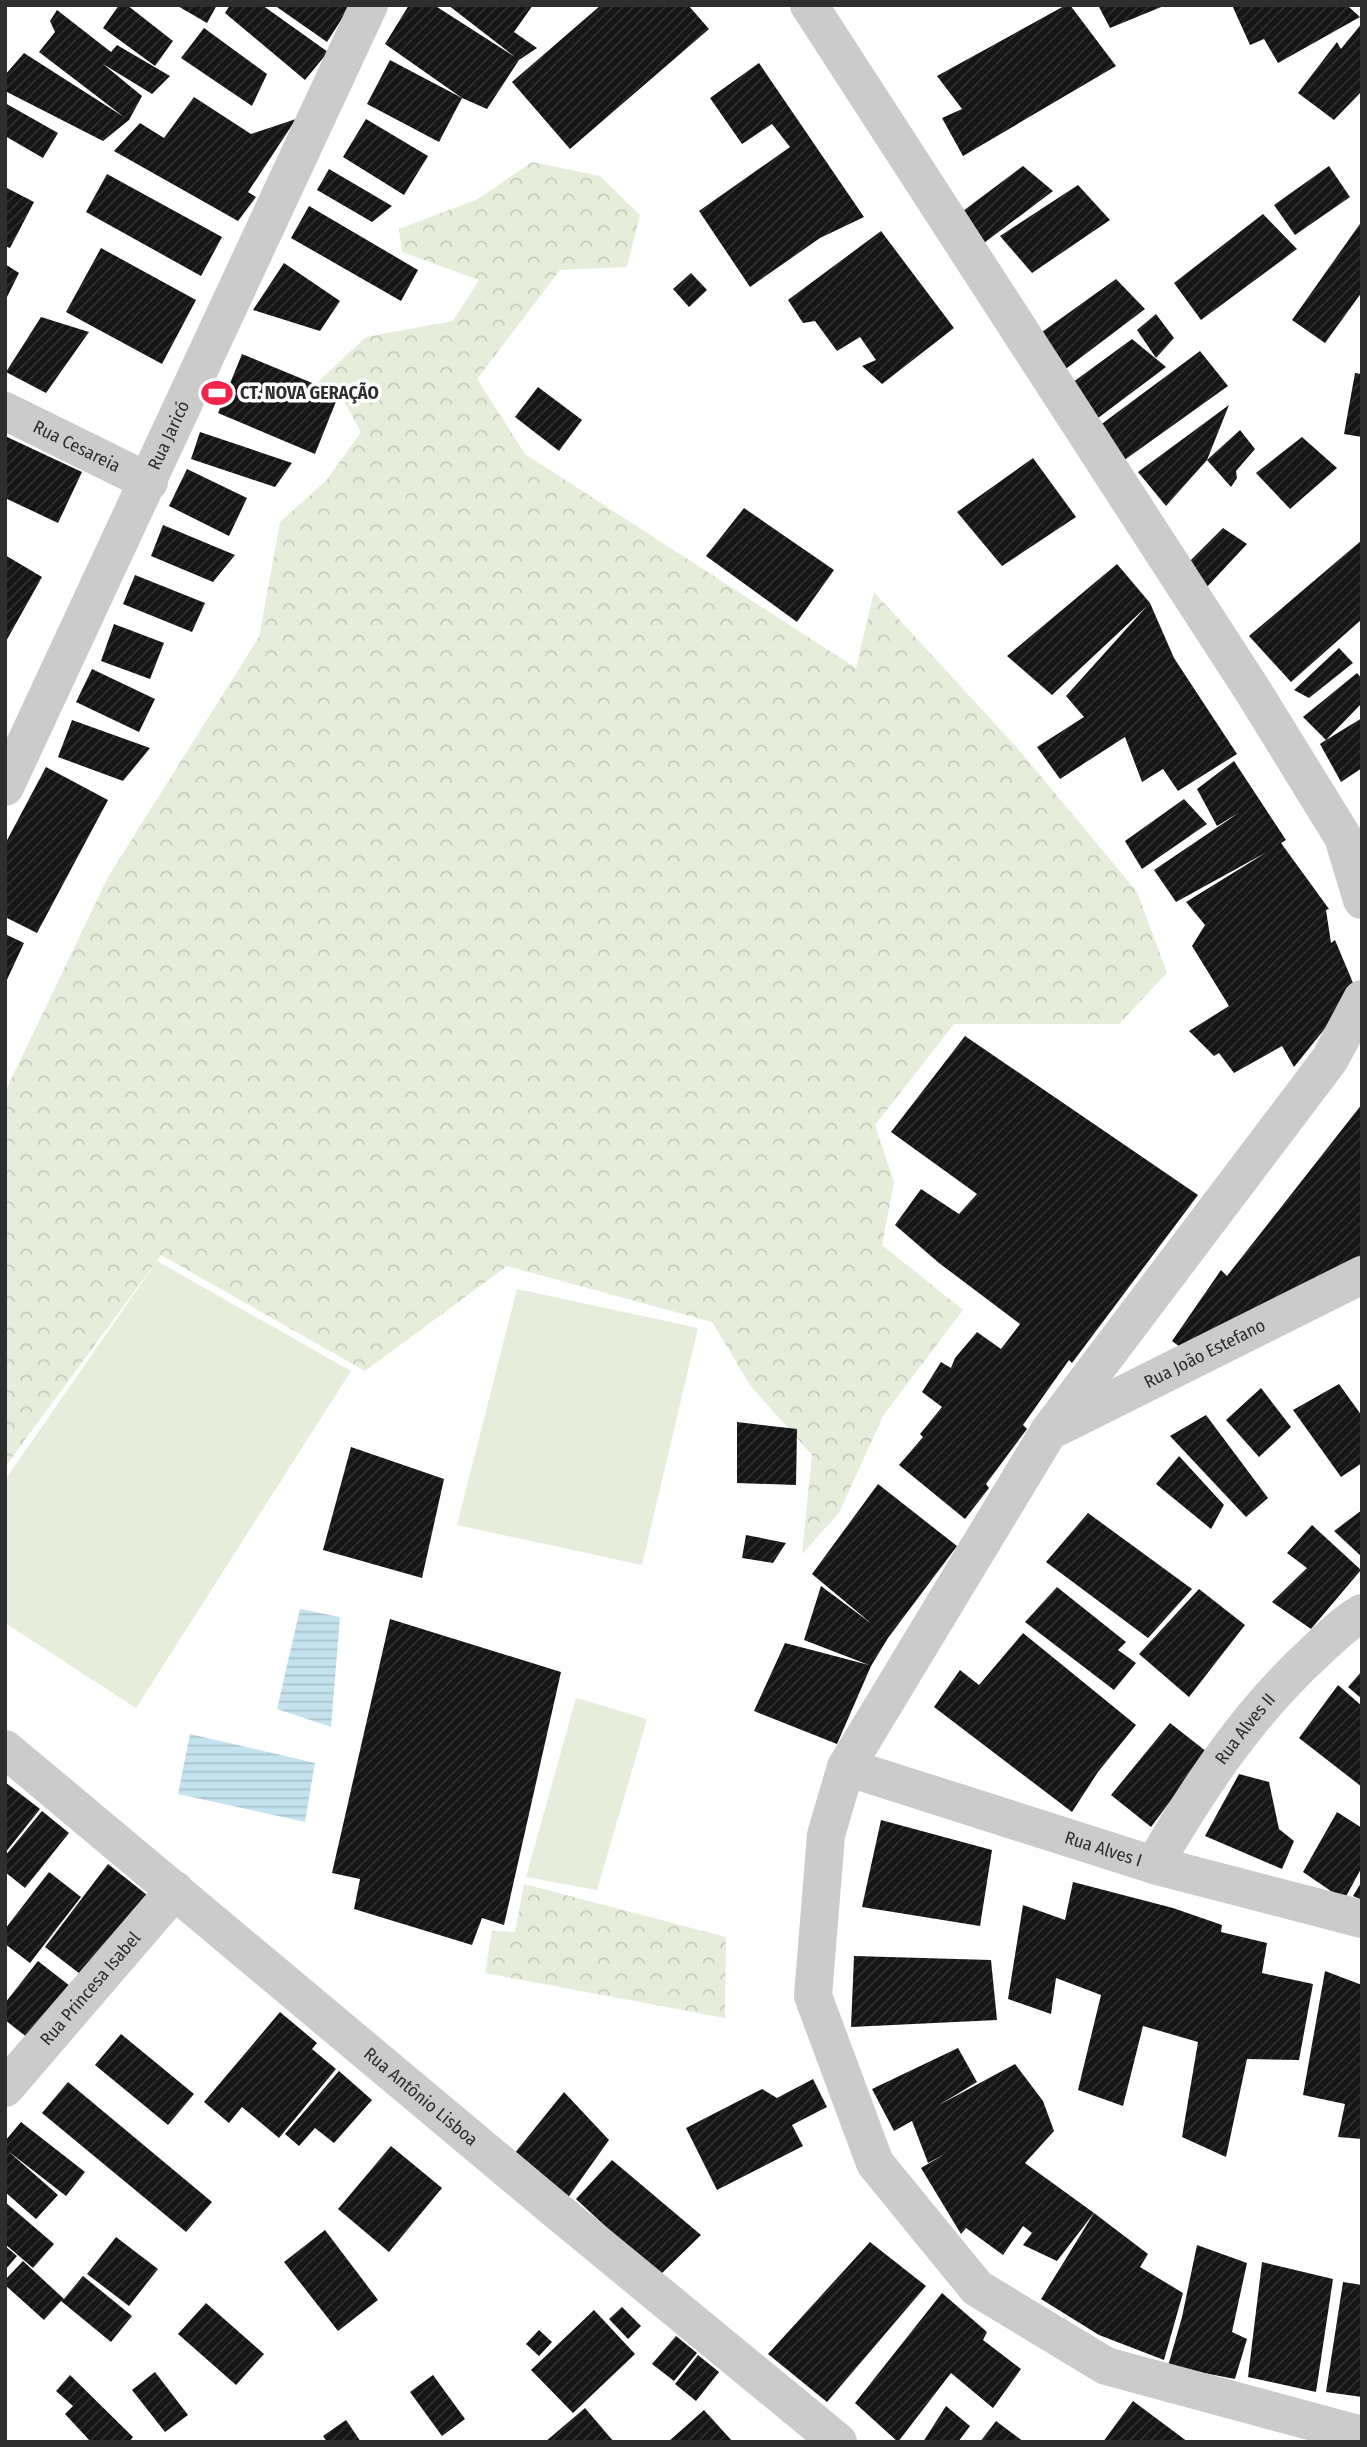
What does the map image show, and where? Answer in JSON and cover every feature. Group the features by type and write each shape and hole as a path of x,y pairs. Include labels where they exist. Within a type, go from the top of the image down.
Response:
{"street":[{"name":"Rua Jaricó","path":"5,787 369,5"},
{"path":"808,5 1260,702 1343,837 1362,900"},
{"name":"Rua Cesareia","path":"5,411 149,482"},
{"path":"1362,999 1330,1059 1049,1431 846,1767 826,1835 813,1996 875,2163 977,2288 1106,2365 1279,2428 1362,2435"},
{"name":"Rua João Estefano","path":"1049,1431 1362,1275"},
{"name":"Rua Alves II","path":"1154,1865 1214,1769 1257,1711 1303,1663 1348,1621 1362,1613"},
{"name":"Rua Antônio Lisboa","path":"5,1749 838,2442"},
{"name":"Rua Alves I","path":"846,1767 1154,1865 1362,1919"},
{"name":"Rua Princesa Isabel","path":"5,2088 175,1889"}],"green space":[{"path":"532,162 600,176 640,215 627,267 560,270 477,379 525,454 856,668 874,592 1018,749 1137,892 1167,973 1119,1024 954,1024 875,1125 894,1182 882,1245 963,1310 883,1416 839,1513 802,1554 812,1455 750,1385 712,1322 507,1266 365,1371 161,1255 5,1467 5,1092 108,877 259,637 280,522 326,481 361,432 340,394 317,383 366,337 453,321 479,280 402,252 399,229 478,199"},
{"path":"157,1261 351,1371 136,1708 5,1623 5,1480"},
{"path":"517,1289 698,1328 642,1565 457,1525"},
{"path":"576,1698 647,1719 597,1890 526,1877"},
{"path":"524,1884 726,1937 725,2018 485,1973 492,1931 515,1932"}],"water":[{"path":"300,1609 340,1617 331,1727 277,1709"},
{"path":"190,1734 315,1763 305,1822 178,1794"}],"building":[{"path":"119,5 127,5 173,41 155,66 103,28"},
{"path":"176,5 217,5 207,23"},
{"path":"230,5 262,5 328,52 305,80 225,13"},
{"path":"274,5 348,5 350,6 327,42"},
{"path":"409,5 434,5 515,57 448,5 533,5 514,32 537,48 519,60 487,109 462,98 385,44"},
{"path":"601,5 688,5 709,29 570,149 512,82"},
{"path":"1070,5 1116,66 963,156 942,118 962,109 937,76"},
{"path":"1098,5 1166,5 1110,28"},
{"path":"1232,5 1352,5 1349,7 1360,17 1278,63 1264,39 1250,45"},
{"path":"57,10 111,52 117,45 170,76 152,94 103,64 142,96 129,120 103,141 5,91 5,75 24,53 124,117 39,52 55,32 50,21"},
{"path":"1362,23 1362,91 1334,120 1298,93 1337,42 1341,49"},
{"path":"204,28 267,74 252,106 181,58"},
{"path":"390,60 462,98 439,142 367,104"},
{"path":"759,63 864,217 820,238 750,287 699,211 790,147 772,124 742,144 710,98"},
{"path":"194,97 251,134 296,119 248,192 256,197 238,221 114,151 140,123 164,138"},
{"path":"5,103 58,133 43,158 5,136"},
{"path":"366,119 428,156 404,195 343,157"},
{"path":"1023,166 1053,191 980,246 955,217"},
{"path":"1329,166 1350,197 1295,235 1274,205"},
{"path":"329,169 392,206 372,222 317,190"},
{"path":"107,174 222,237 201,276 86,212"},
{"path":"1078,185 1110,220 1032,273 1000,236"},
{"path":"5,187 34,202 10,248 5,246"},
{"path":"309,206 418,270 401,301 291,238"},
{"path":"1263,214 1297,249 1201,320 1174,283"},
{"path":"1362,221 1362,292 1325,343 1292,320"},
{"path":"881,231 954,328 882,384 862,366 876,360 860,337 837,351 815,321 803,323 788,300"},
{"path":"101,248 196,300 162,364 66,312"},
{"path":"284,263 340,301 320,331 253,310"},
{"path":"5,264 19,273 5,301"},
{"path":"691,273 707,290 689,307 673,289"},
{"path":"1116,279 1145,309 1063,371 1035,337"},
{"path":"1156,314 1174,338 1156,358 1137,330"},
{"path":"41,317 89,332 46,393 6,372"},
{"path":"1132,339 1166,367 1094,421 1065,388"},
{"path":"1200,351 1228,386 1123,461 1099,426"},
{"path":"242,354 339,394 315,454 218,413"},
{"path":"1355,373 1362,374 1362,437 1344,434"},
{"path":"538,387 582,420 559,451 515,417"},
{"path":"1229,405 1207,460 1166,506 1138,472"},
{"path":"1240,430 1255,449 1236,471 1237,478 1231,487 1207,460"},
{"path":"200,432 292,463 275,487 191,459"},
{"path":"5,436 82,472 58,523 5,498"},
{"path":"1302,437 1337,468 1290,509 1256,473"},
{"path":"1033,458 1076,517 1002,566 957,512"},
{"path":"187,469 247,498 229,536 169,506"},
{"path":"744,508 834,570 797,622 706,556"},
{"path":"163,525 235,555 213,582 151,556"},
{"path":"1223,528 1247,544 1205,589 1189,562"},
{"path":"1362,540 1362,619 1291,682 1249,636"},
{"path":"5,555 42,577 5,643"},
{"path":"1117,564 1150,603 1174,658 1237,754 1178,791 1163,769 1142,782 1125,737 1060,779 1037,747 1084,717 1066,696 1146,607 1052,695 1007,656"},
{"path":"135,575 205,603 192,632 123,604"},
{"path":"114,624 164,643 150,679 101,661"},
{"path":"1339,648 1353,663 1309,698 1294,690"},
{"path":"92,669 155,699 139,732 76,702"},
{"path":"1357,673 1362,679 1362,703 1326,740 1303,717"},
{"path":"1362,718 1362,768 1341,782 1320,744"},
{"path":"72,720 150,748 123,781 58,757"},
{"path":"1234,761 1286,840 1281,843 1329,909 1326,910 1331,943 1335,940 1356,990 1294,1067 1282,1046 1234,1073 1219,1053 1214,1056 1189,1031 1229,1006 1192,946 1205,925 1186,902 1267,852 1176,902 1154,870 1240,812 1217,826 1197,789"},
{"path":"46,767 108,800 37,933 5,917 5,844"},
{"path":"1184,799 1207,824 1142,869 1125,841"},
{"path":"5,934 24,943 5,984"},
{"path":"965,1036 1198,1195 1072,1363 1069,1360 1023,1425 1027,1429 986,1484 989,1488 965,1519 899,1465 923,1437 920,1434 942,1407 922,1392 941,1362 951,1368 955,1358 977,1332 1001,1349 1020,1324 939,1263 895,1225 921,1189 959,1214 977,1194 891,1132"},
{"path":"1362,1104 1362,1260 1180,1347 1172,1341 1221,1270 1227,1276"},
{"path":"1339,1384 1362,1416 1362,1463 1341,1477 1293,1410"},
{"path":"1261,1388 1291,1427 1259,1457 1226,1420"},
{"path":"1206,1415 1268,1498 1246,1517 1170,1436"},
{"path":"737,1422 797,1429 796,1485 737,1483"},
{"path":"351,1447 444,1479 422,1578 323,1550"},
{"path":"1179,1456 1224,1505 1211,1529 1156,1484"},
{"path":"878,1484 957,1546 888,1638 871,1666 837,1744 754,1711 785,1643 869,1665 804,1640 821,1586 872,1624 812,1574"},
{"path":"1362,1510 1362,1557 1334,1531"},
{"path":"1088,1513 1192,1589 1148,1638 1046,1562"},
{"path":"1312,1525 1361,1570 1311,1629 1272,1602 1307,1568 1287,1553"},
{"path":"746,1535 786,1543 773,1563 742,1558"},
{"path":"1057,1587 1126,1642 1118,1650 1136,1663 1114,1690 1025,1622"},
{"path":"1199,1589 1245,1625 1189,1697 1139,1654"},
{"path":"390,1619 561,1672 504,1925 482,1918 472,1945 354,1909 360,1879 332,1873"},
{"path":"1023,1633 1136,1725 1098,1772 1072,1812 934,1707 960,1670 979,1685"},
{"path":"1362,1671 1362,1699 1348,1687"},
{"path":"1338,1685 1362,1706 1362,1787 1299,1738"},
{"path":"1170,1723 1207,1752 1151,1827 1111,1795"},
{"path":"1239,1774 1269,1782 1279,1829 1294,1841 1282,1869 1205,1836"},
{"path":"5,1782 40,1809 5,1853"},
{"path":"42,1811 69,1833 25,1888 5,1872 5,1856"},
{"path":"1337,1812 1362,1828 1362,1867 1344,1900 1303,1872"},
{"path":"881,1820 992,1850 980,1926 862,1907"},
{"path":"108,1864 147,1895 84,1977 45,1947"},
{"path":"49,1872 81,1897 30,1963 5,1944 5,1929"},
{"path":"1362,1881 1362,1900 1353,1896"},
{"path":"1073,1882 1173,1908 1222,1925 1221,1932 1267,1943 1262,1973 1313,1984 1299,2060 1247,2059 1226,2157 1182,2137 1198,2042 1143,2026 1123,2106 1078,2090 1101,1995 1056,1978 1051,2014 1008,1999 1023,1905 1065,1920"},
{"path":"854,1956 991,1960 997,2020 851,2027"},
{"path":"38,1961 70,1986 28,2038 5,2020 5,2003"},
{"path":"1325,1971 1362,1985 1362,2139 1338,2137 1345,2104 1303,2095"},
{"path":"280,2012 317,2043 312,2049 336,2069 279,2138 242,2107 229,2123 204,2102"},
{"path":"121,2034 194,2094 168,2125 95,2065"},
{"path":"958,2048 977,2082 939,2105 1015,2064 1043,2101 1054,2131 1025,2163 1094,2213 1057,2261 1023,2245 1032,2233 1023,2226 1003,2255 966,2228 961,2234 921,2168 945,2154 928,2163 912,2121 894,2131 872,2089"},
{"path":"339,2071 372,2100 334,2143 315,2128 299,2146 285,2134"},
{"path":"813,2079 827,2107 792,2125 803,2146 717,2190 686,2128 762,2089 777,2098"},
{"path":"68,2082 212,2202 186,2232 42,2113"},
{"path":"564,2092 609,2140 567,2199 514,2154"},
{"path":"21,2122 85,2172 66,2196 8,2151 58,2195 36,2219 5,2192 5,2141"},
{"path":"391,2146 442,2188 389,2252 338,2209"},
{"path":"612,2160 701,2235 659,2276 576,2199"},
{"path":"5,2202 54,2244 33,2268 5,2244"},
{"path":"1094,2213 1148,2254 1140,2267 1183,2293 1164,2360 1099,2335 1041,2299"},
{"path":"325,2230 378,2300 338,2331 284,2262"},
{"path":"116,2237 158,2269 129,2306 87,2274"},
{"path":"870,2242 926,2286 827,2402 768,2354"},
{"path":"1197,2245 1247,2263 1232,2332 1247,2339 1235,2379 1168,2366 1182,2317"},
{"path":"5,2246 17,2256 5,2270"},
{"path":"23,2261 64,2299 83,2276 132,2316 111,2342 61,2301 44,2320 5,2285 5,2280"},
{"path":"1262,2262 1333,2279 1316,2392 1248,2377"},
{"path":"1343,2282 1362,2285 1362,2397 1326,2392"},
{"path":"942,2293 987,2332 983,2340 1021,2369 993,2408 951,2373 898,2442 855,2403"},
{"path":"206,2303 264,2354 236,2385 178,2334"},
{"path":"622,2307 641,2326 628,2339 609,2319"},
{"path":"594,2310 635,2354 573,2413 531,2370"},
{"path":"539,2330 552,2342 539,2356 526,2344"},
{"path":"676,2336 697,2353 674,2381 652,2364"},
{"path":"698,2355 719,2372 696,2401 675,2384"},
{"path":"155,2372 188,2415 165,2432 132,2390"},
{"path":"70,2375 133,2437 129,2442 91,2442 65,2414 73,2406 56,2391"},
{"path":"433,2375 465,2419 442,2436 410,2392"},
{"path":"1133,2401 1188,2442 1103,2442"},
{"path":"946,2406 970,2426 958,2442 923,2442"},
{"path":"585,2408 614,2442 545,2442"},
{"path":"704,2410 733,2442 668,2442"},
{"path":"346,2420 361,2442 327,2442 323,2436"},
{"path":"996,2421 1024,2442 980,2442"}],"place":[{"name":"CT. NOVA GERAÇÃO","path":"217,393"}]}
